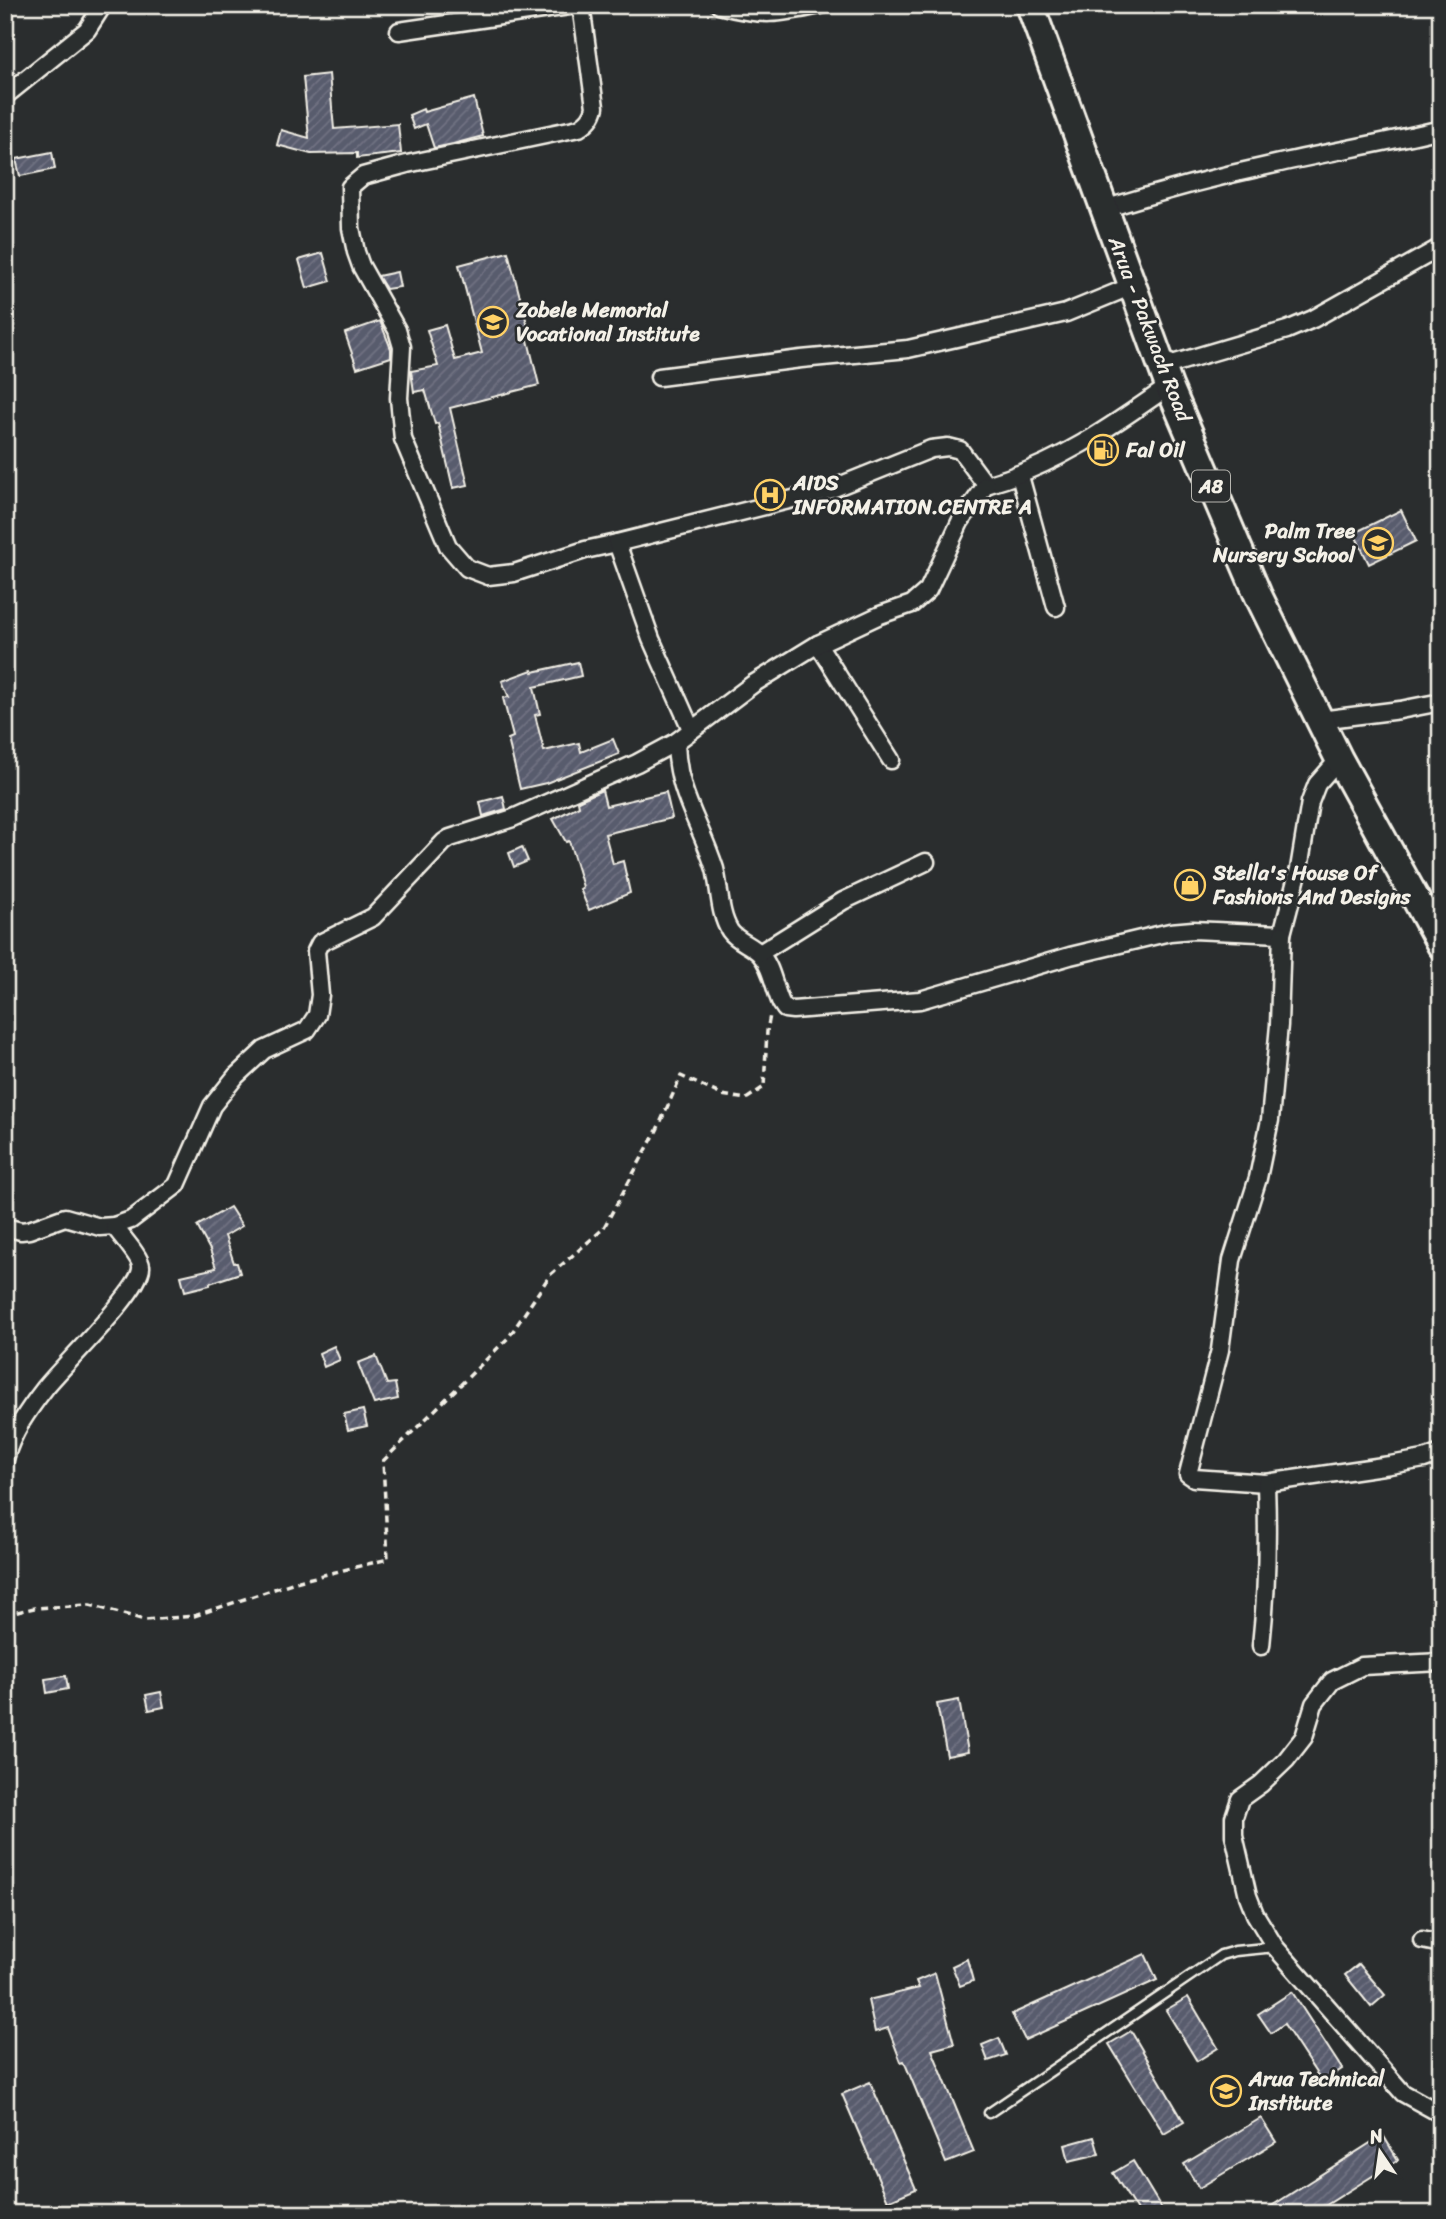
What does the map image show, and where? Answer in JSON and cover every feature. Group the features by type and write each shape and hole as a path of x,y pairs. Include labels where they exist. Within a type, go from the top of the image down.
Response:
{"main road":[{"name":"Arua - Pakwach Road","path":"1030,5 1166,377 1258,595 1339,759 1441,945"}],"street":[{"path":"5,96 87,30 103,5"},
{"path":"399,31 579,5 594,100 594,113 585,124 576,129 407,164 363,176 350,187 349,203 354,240 361,266 397,330 402,347 399,398 403,439 448,546 467,569 488,576 514,573 584,550 829,490 931,449 948,447 960,450 986,485"},
{"path":"719,5 775,15 821,5"},
{"path":"1104,209 1223,176 1441,129"},
{"path":"5,1227 20,1231 29,1230 65,1217 100,1227 114,1226 131,1220 177,1185 212,1105 242,1070 264,1050 307,1030 317,1015 320,995 316,951 320,943 373,917 444,842 513,818 637,763 676,742 753,684 818,644 880,615 912,604 928,590 960,522 986,485 1020,476 1094,439 1166,377 1313,319 1441,247"},
{"path":"659,377 789,360 908,349 1066,313 1132,286"},
{"path":"1020,476 1056,607"},
{"path":"617,543 651,639 691,729"},
{"path":"818,644 891,760"},
{"path":"1320,720 1441,702"},
{"path":"676,742 679,778 711,857 725,919 731,933 760,953 767,963 785,1009 920,1000 1070,956 1170,932 1193,930 1282,934"},
{"path":"1339,759 1317,785 1310,802 1299,869 1282,934 1279,1025 1270,1120 1258,1178 1232,1260 1220,1350 1207,1407 1188,1469 1189,1476 1266,1483 1424,1460 1441,1453"},
{"path":"760,953 844,901 926,862"},
{"path":"5,1459 12,1436 44,1389 97,1331 140,1275 141,1262 114,1226"},
{"path":"1261,1646 1269,1544 1266,1483"},
{"path":"1441,1662 1362,1666 1332,1681 1314,1704 1304,1737 1261,1784 1240,1800 1234,1817 1234,1835 1241,1873 1255,1914 1275,1947 1403,2093 1441,2113"},
{"path":"1422,1940 1441,1944"}],"lane":[{"path":"989,2113 1221,1955 1275,1947"}],"path":[{"path":"5,1615 34,1608 90,1605 145,1620 194,1616 295,1582 388,1559 383,1461 509,1337 550,1275 603,1229 657,1130 681,1076 722,1095 746,1099 764,1087 770,1016 781,1003"}],"building":[{"path":"329,74 334,129 398,124 401,153 357,158 357,153 311,154 277,145 281,130 309,138 303,77"},
{"path":"474,98 483,136 434,148 426,124 414,129 409,115 423,109 424,112"},
{"path":"52,152 55,169 20,176 16,159"},
{"path":"508,252 528,327 525,328 539,385 450,408 468,485 453,488 438,423 435,424 425,390 414,392 411,371 438,366 427,330 445,325 455,360 482,353 459,265"},
{"path":"323,253 331,281 307,288 299,260"},
{"path":"397,272 400,287 386,289 378,276"},
{"path":"380,321 391,349 391,357 357,368 345,333"},
{"path":"1401,510 1416,541 1369,564 1354,533"},
{"path":"578,662 581,676 534,687 540,714 535,715 544,751 579,743 581,752 613,739 619,754 546,783 520,789 508,739 513,737 503,698 509,697 502,681 532,670 533,672"},
{"path":"602,790 606,806 666,792 672,818 605,834 613,864 623,861 630,893 589,910 580,889 583,887 569,841 566,842 553,819 579,806 578,801"},
{"path":"503,796 506,809 483,816 480,802"},
{"path":"522,847 528,861 514,867 509,853"},
{"path":"230,1207 242,1226 225,1236 240,1273 185,1291 181,1276 216,1268 197,1226"},
{"path":"334,1346 340,1360 324,1367 319,1353"},
{"path":"376,1356 387,1384 395,1383 398,1399 374,1404 358,1363"},
{"path":"363,1410 367,1426 348,1430 344,1414"},
{"path":"66,1676 68,1689 47,1693 45,1679"},
{"path":"161,1692 164,1707 149,1710 146,1695"},
{"path":"959,1700 968,1752 947,1756 937,1704"},
{"path":"1145,1954 1157,1980 1025,2040 1012,2014"},
{"path":"967,1959 973,1981 960,1986 952,1966"},
{"path":"1359,1964 1385,1995 1371,2007 1345,1975"},
{"path":"935,1973 954,2044 932,2050 974,2152 946,2163 888,2028 875,2032 868,2000 919,1988 916,1981"},
{"path":"1292,1992 1342,2069 1322,2082 1284,2024 1271,2033 1258,2014"},
{"path":"1188,1997 1218,2048 1197,2061 1166,2010"},
{"path":"1131,2031 1184,2122 1164,2134 1109,2044"},
{"path":"999,2038 1006,2055 988,2061 982,2045"},
{"path":"870,2082 916,2189 888,2201 842,2094"},
{"path":"1261,2118 1276,2142 1199,2188 1184,2164"},
{"path":"1383,2135 1398,2160 1312,2214 1259,2214"},
{"path":"1094,2137 1099,2154 1069,2161 1065,2145"},
{"path":"1133,2161 1165,2214 1139,2214 1113,2173"}],"place":[{"name":"Zobele Memorial Vocational Institute","path":"493,322"},
{"name":"Fal Oil","path":"1103,450"},
{"name":"AIDS INFORMATION.CENTRE A","path":"770,495"},
{"name":"Palm Tree Nursery School","path":"1378,543"},
{"name":"Stella's House Of Fashions And Designs","path":"1190,885"},
{"name":"Arua Technical Institute","path":"1226,2091"}]}
